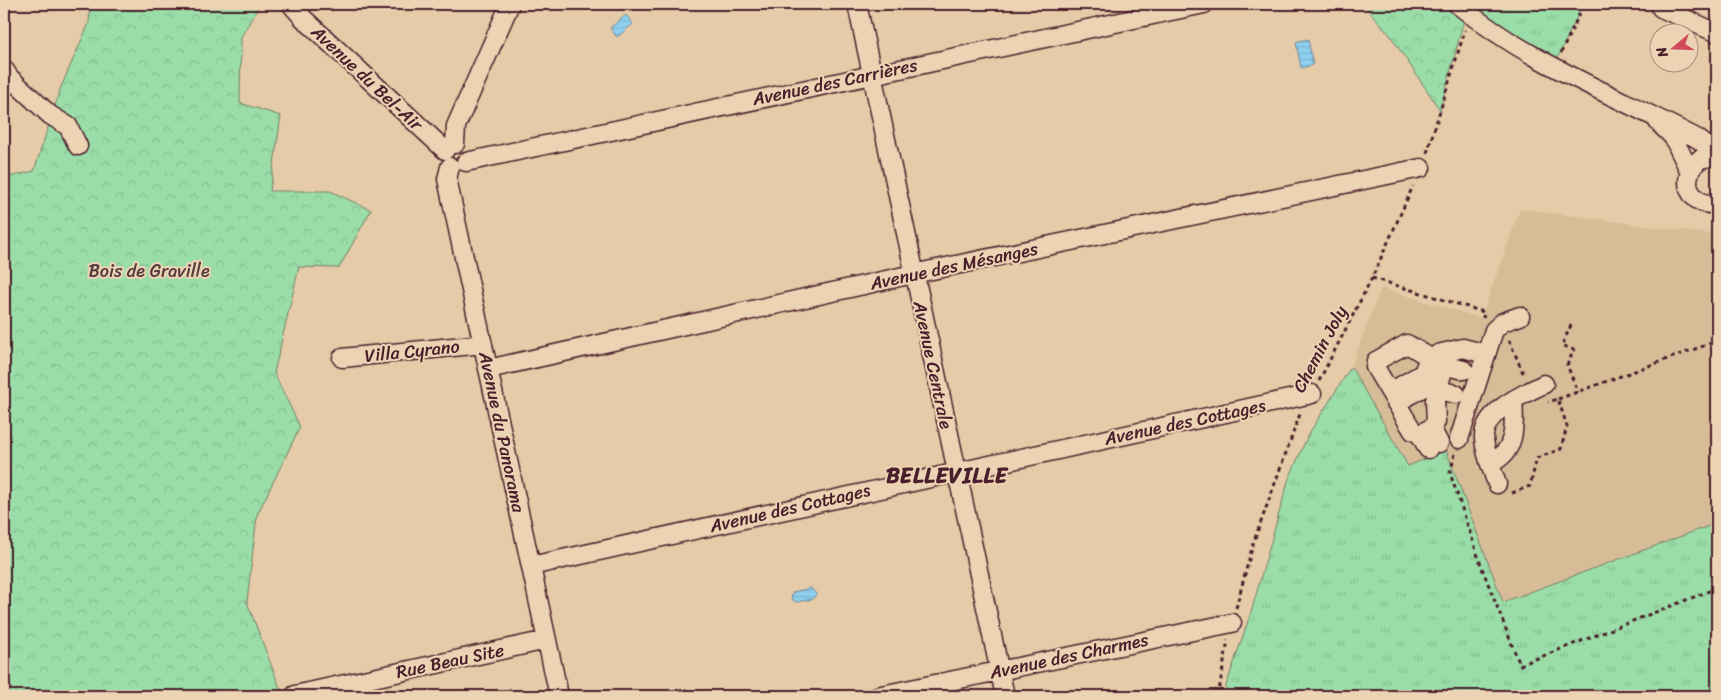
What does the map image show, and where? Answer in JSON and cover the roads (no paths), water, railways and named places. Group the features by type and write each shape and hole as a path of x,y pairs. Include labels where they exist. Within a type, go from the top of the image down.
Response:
{"street":[{"name":"Avenue du Bel-Air","path":"291,4 303,18 454,156"},
{"name":"Avenue du Panorama","path":"510,4 456,126 454,156 447,179 559,696"},
{"name":"Avenue Centrale","path":"857,4 913,274 1005,696"},
{"name":"Avenue des Carrières","path":"454,156 871,74 1204,4"},
{"path":"1457,4 1524,51 1698,139 1717,155"},
{"path":"1660,8 1717,33"},
{"path":"4,68 9,77 50,114 68,126 78,146"},
{"path":"1649,113 1673,137 1689,170 1688,185 1695,198 1708,204 1717,204"},
{"path":"1689,170 1700,158 1717,155"},
{"name":"Avenue des Mésanges","path":"488,369 913,274 1421,168"},
{"path":"1459,439 1494,330 1503,322 1520,316"},
{"name":"Villa Cyrano","path":"342,358 483,344"},
{"path":"1431,433 1435,400 1443,371 1464,348 1486,354"},
{"path":"1431,433 1413,431 1378,373 1412,354 1429,357 1443,371 1460,382 1443,371"},
{"path":"1393,398 1423,373 1429,357"},
{"path":"1503,489 1490,463 1484,436 1488,420 1513,400 1537,388"},
{"name":"Avenue des Cottages","path":"531,566 1312,394"},
{"path":"1490,463 1500,460 1507,453 1514,428 1513,400"},
{"path":"1431,433 1445,408 1466,415"},
{"name":"Avenue des Charmes","path":"877,696 1232,623"},
{"name":"Rue Beau Site","path":"295,695 546,640"}],"water":[{"path":"626,15 633,24 617,37 610,28"},
{"path":"1308,39 1313,65 1301,68 1296,42"},
{"path":"811,588 816,594 813,599 797,602 791,599 793,592"}],"district":[{"name":"BELLEVILLE","path":"947,475"}],"park label":[{"name":"Bois de Graville","path":"149,271"}]}
